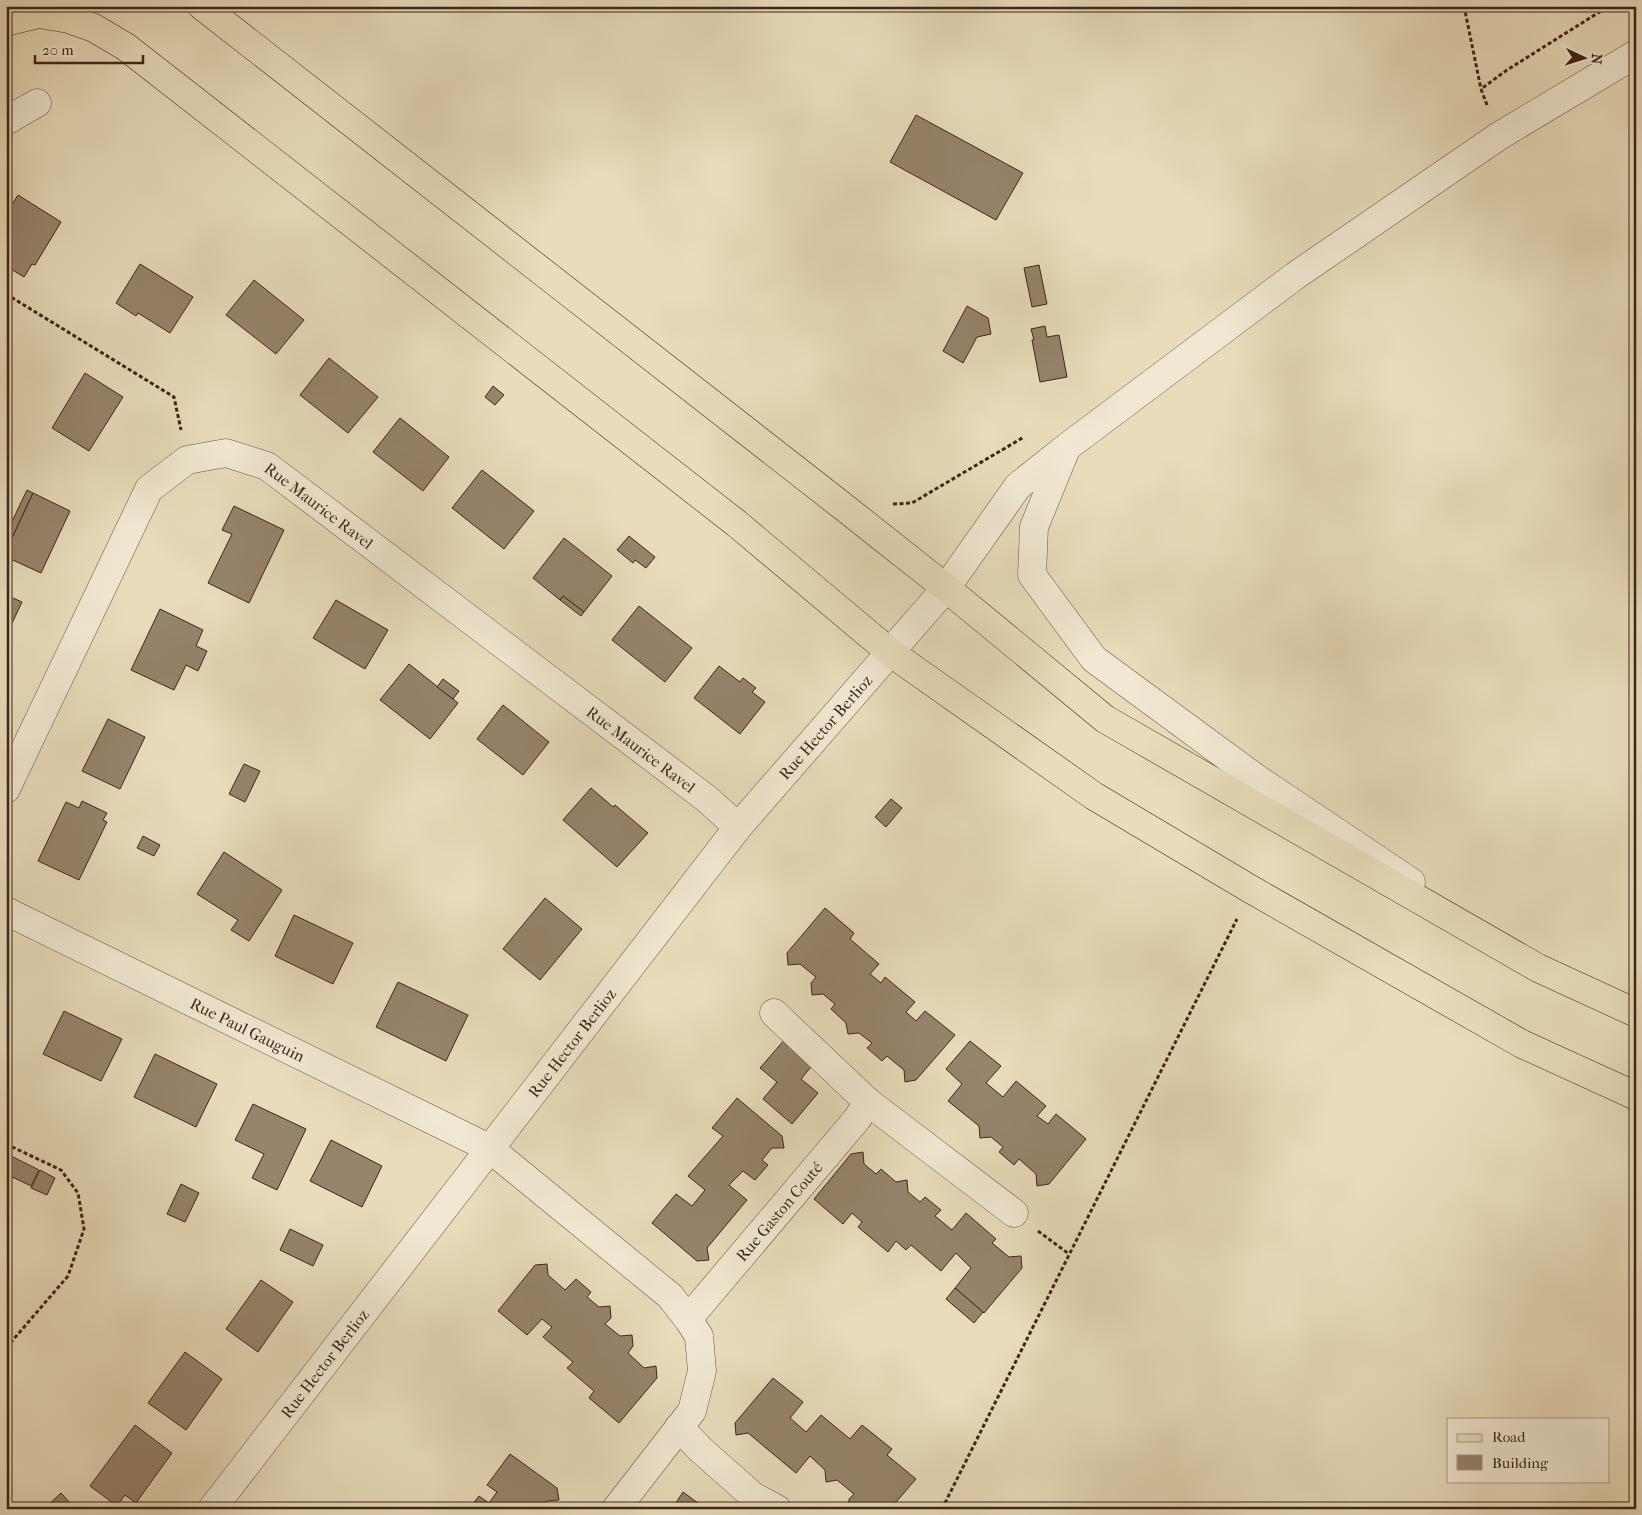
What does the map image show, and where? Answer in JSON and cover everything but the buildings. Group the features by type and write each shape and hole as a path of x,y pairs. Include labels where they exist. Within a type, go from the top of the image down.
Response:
{"main road":[{"path":"202,6 946,588 1106,720 1538,968 1636,1013"},
{"path":"6,22 47,10 94,28 126,47 736,523 891,653 1094,796 1252,890 1522,1044 1636,1096"}],"street":[{"name":"Rue Hector Berlioz","path":"212,1509 738,827 946,588 1018,486 1295,276 1499,136 1636,54"},
{"path":"6,121 37,103"},
{"path":"1067,447 1034,527 1032,575 1094,659 1256,778 1538,968"},
{"name":"Rue Maurice Ravel","path":"6,789 149,489 187,460 226,453 267,466 707,799 738,827"},
{"name":"Rue Paul Gauguin","path":"6,911 489,1148"},
{"path":"774,1013 868,1102 1014,1213"},
{"name":"Rue Gaston Couté","path":"688,1319 858,1119 868,1102"},
{"path":"489,1148 670,1296 699,1336 702,1371 692,1411 616,1509"},
{"path":"679,1428 753,1496 777,1509"}],"path":[{"path":"1464,6 1481,89 1499,136"},
{"path":"1481,89 1609,6"},
{"path":"6,294 174,397 187,460"},
{"path":"942,1509 1252,890"},
{"path":"6,1144 61,1170 78,1193 84,1229 68,1276 6,1348"}]}
